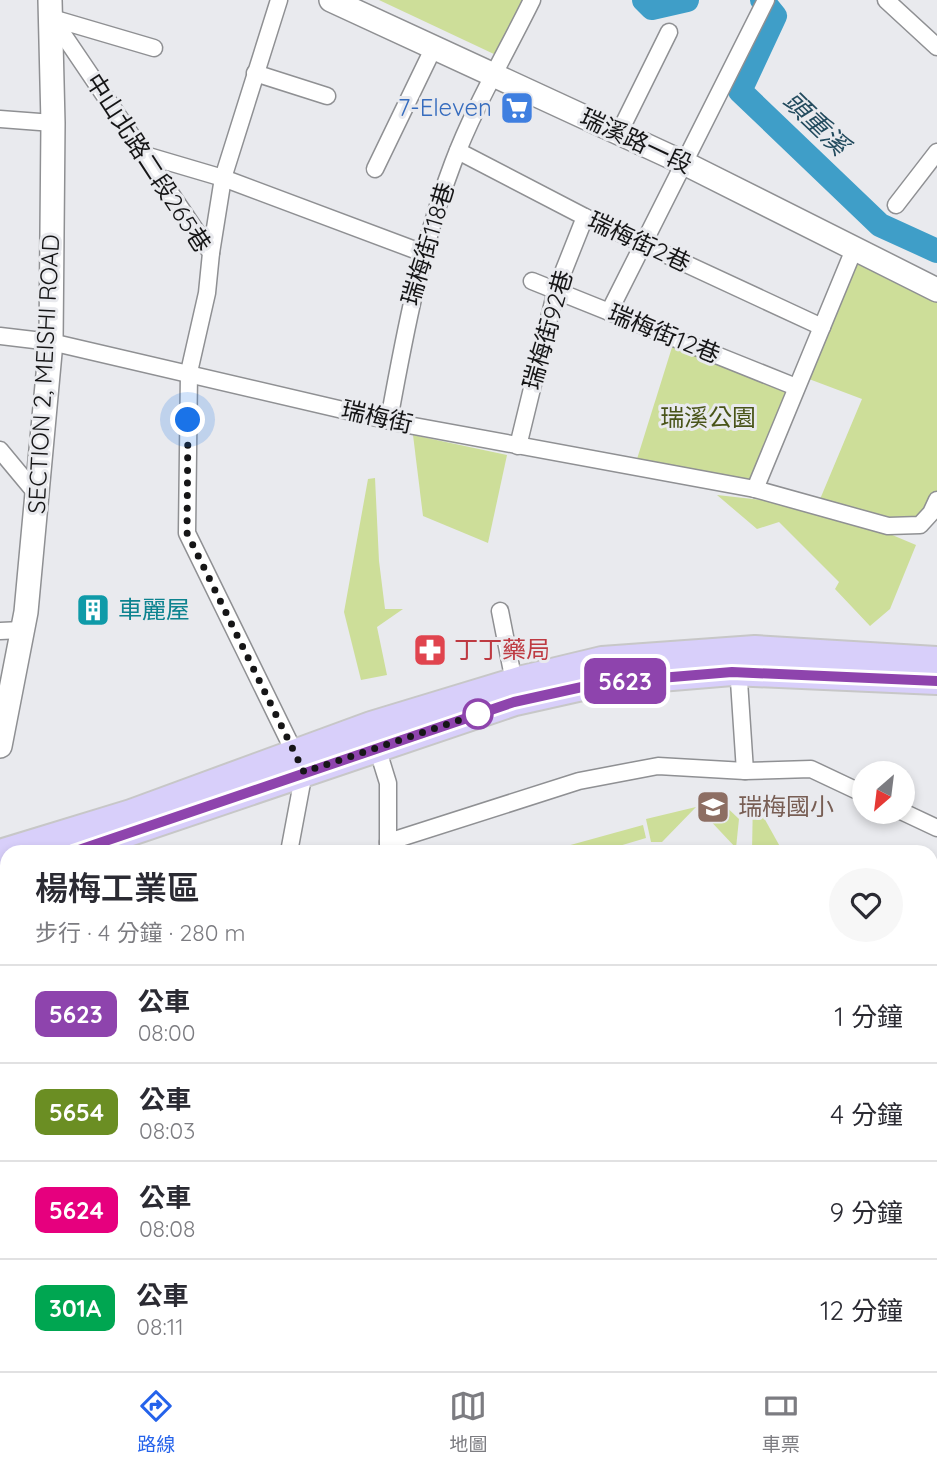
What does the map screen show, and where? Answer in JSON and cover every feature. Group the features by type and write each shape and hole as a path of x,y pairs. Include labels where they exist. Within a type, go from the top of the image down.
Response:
{"main road":[{"path":"26,845 300,762 373,737 514,682 602,660 937,660"},
{"path":"373,737 600,683 738,661 937,681"},
{"path":"90,845 300,762"}],"street":[{"path":"211,253 223,178 279,0"},
{"name":"瑞溪路一段","path":"331,0 684,163 937,290"},
{"name":"瑞梅街118巷","path":"389,420 406,318 423,253 458,151 532,0"},
{"path":"886,0 937,47"},
{"path":"610,312 763,5"},
{"path":"51,9 153,48"},
{"name":"SECTION 2, MEISHI ROAD","path":"0,746 11,631 39,497 51,342 51,9"},
{"name":"中山北路二段265巷","path":"51,9 211,253 206,293 189,372 187,533 300,762"},
{"path":"619,133 669,32"},
{"path":"375,169 433,49"},
{"path":"255,73 327,96"},
{"path":"0,119 53,123"},
{"name":"瑞梅街2巷","path":"458,151 585,217 822,327"},
{"path":"896,205 937,152"},
{"path":"145,155 223,178 423,253"},
{"name":"瑞梅街92巷","path":"518,446 556,290 585,217"},
{"path":"755,489 855,247"},
{"name":"瑞梅街12巷","path":"532,281 796,387"},
{"name":"瑞梅街","path":"0,336 51,342 389,420 755,489 888,526 919,526 932,513 937,500"},
{"path":"0,450 39,497"},
{"path":"500,611 514,682"},
{"path":"738,661 745,771"},
{"path":"373,737 388,783 388,845"},
{"path":"290,845 300,762"},
{"path":"394,845 579,781 658,766 745,771 811,769 852,788"},
{"path":"915,818 937,828"}],"green space":[{"path":"379,0 525,0 496,55"},
{"path":"855,247 937,290 937,500 920,525 818,504 862,399 801,376"},
{"name":"瑞溪公園","path":"673,344 788,392 751,482 637,459"},
{"path":"413,435 507,455 488,543 423,516"},
{"path":"375,478 379,561 385,609 403,609 377,627 387,675 361,680 344,612 368,479"},
{"path":"717,495 770,501 859,521 916,545 890,609 870,626 835,589 839,582 779,522 757,529"},
{"path":"753,798 779,845 752,845"},
{"path":"720,801 739,819 736,845 733,845 704,814"},
{"path":"696,807 662,842 651,842 646,819"},
{"path":"643,825 646,838 622,845 570,845"}],"waterway":[{"name":"頭重溪","path":"644,0 652,8 687,0"},
{"name":"頭重溪","path":"762,0 775,16 740,91 880,225 937,251"}],"bus line":[{"name":"5623","path":"93,845 514,702 600,683 732,672 937,681"}],"place":[{"name":"7-Eleven","path":"517,108"},
{"name":"車麗屋","path":"93,610"},
{"name":"丁丁藥局","path":"430,650"},
{"name":"瑞梅國小","path":"713,807"}],"route":[{"path":"188,420 187,533 304,772 478,714"}]}
